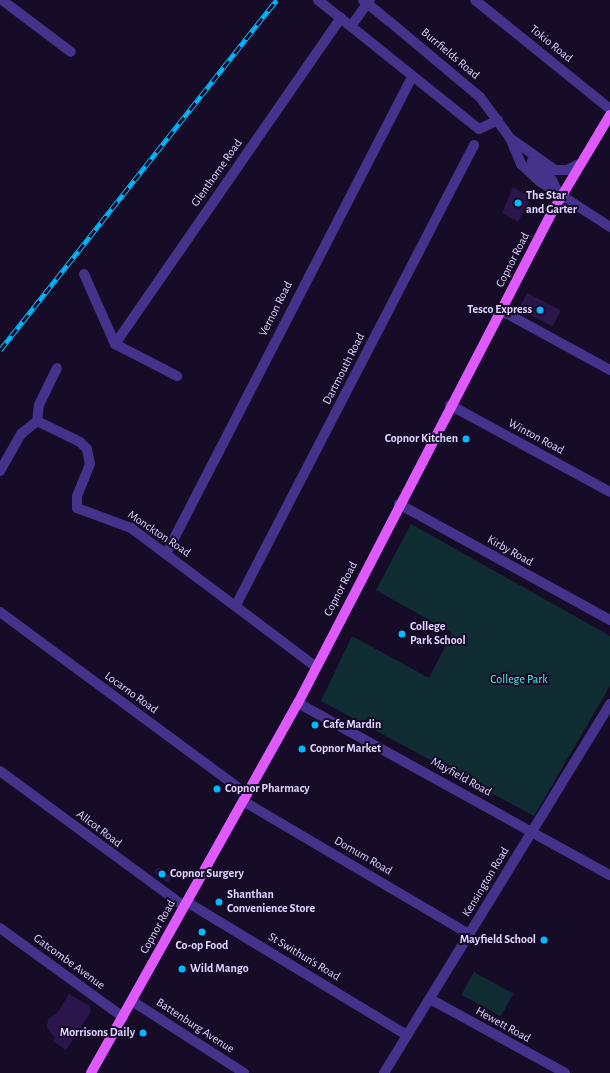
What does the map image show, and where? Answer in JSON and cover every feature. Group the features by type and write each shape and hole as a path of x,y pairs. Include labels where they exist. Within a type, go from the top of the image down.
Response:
{"main road":[{"name":"Copnor Road","path":"90,1073 132,1001 298,703 450,405 502,311 560,196 610,115"}],"street":[{"path":"2,0 71,52"},
{"path":"318,0 412,77 479,129 498,120"},
{"name":"Burrfields Road","path":"363,0 469,87 498,120 510,138 521,164 560,196 610,227"},
{"path":"351,26 370,0"},
{"name":"Tokio Road","path":"475,0 610,109"},
{"name":"Glenthorne Road","path":"115,344 341,18"},
{"name":"Vernon Road","path":"166,554 412,77"},
{"name":"Burrfields Road","path":"510,138 555,170 567,170 579,164"},
{"name":"Dartmouth Road","path":"236,605 474,145"},
{"path":"84,274 115,344 177,376"},
{"path":"502,311 610,370"},
{"path":"0,471 21,434 37,421 39,405 57,368"},
{"name":"Winton Road","path":"450,405 610,492"},
{"name":"Monckton Road","path":"37,421 80,442 87,449 90,464 77,496 77,508 123,524 236,605 316,667"},
{"name":"Kirby Road","path":"399,504 610,620"},
{"name":"Locarno Road","path":"0,612 245,797"},
{"name":"Mayfield Road","path":"298,703 610,875"},
{"name":"Kensington Road","path":"384,1073 610,704"},
{"name":"Allcot Road","path":"0,771 186,904"},
{"name":"Domum Road","path":"245,797 470,934"},
{"name":"St Swithun's Road","path":"186,904 407,1035"},
{"name":"Gatcombe Avenue","path":"0,928 123,1017"},
{"name":"Hewett Road","path":"430,999 565,1073"},
{"name":"Battenburg Avenue","path":"132,1001 244,1073"}],"green space":[{"name":"College Park","path":"411,524 610,636 610,686 534,816 321,701 352,636 429,678 452,633 376,590"},
{"path":"474,972 513,994 501,1017 461,995"}],"building":[{"name":"The Star and Garter","path":"513,187 531,198 518,222 502,213"},
{"name":"Tesco Express","path":"527,293 561,310 553,326 519,309"},
{"name":"Copnor Surgery","path":"158,867 172,877 168,883 154,873"},
{"path":"69,994 90,1006 91,1012 66,1050 53,1041 55,1038 47,1028 48,1019 58,1012"}],"railway":[{"path":"0,350 276,0"}],"place":[{"name":"The Star and Garter","path":"518,203"},
{"name":"Tesco Express","path":"540,310"},
{"name":"Copnor Kitchen","path":"466,439"},
{"name":"College Park School","path":"402,634"},
{"name":"Cafe Mardin","path":"315,725"},
{"name":"Copnor Market","path":"302,749"},
{"name":"Copnor Pharmacy","path":"217,789"},
{"name":"Copnor Surgery","path":"162,874"},
{"name":"Shanthan Convenience Store","path":"219,902"},
{"name":"Co-op Food","path":"202,932"},
{"name":"Mayfield School","path":"544,940"},
{"name":"Wild Mango","path":"182,969"},
{"name":"Morrisons Daily","path":"143,1033"}]}
